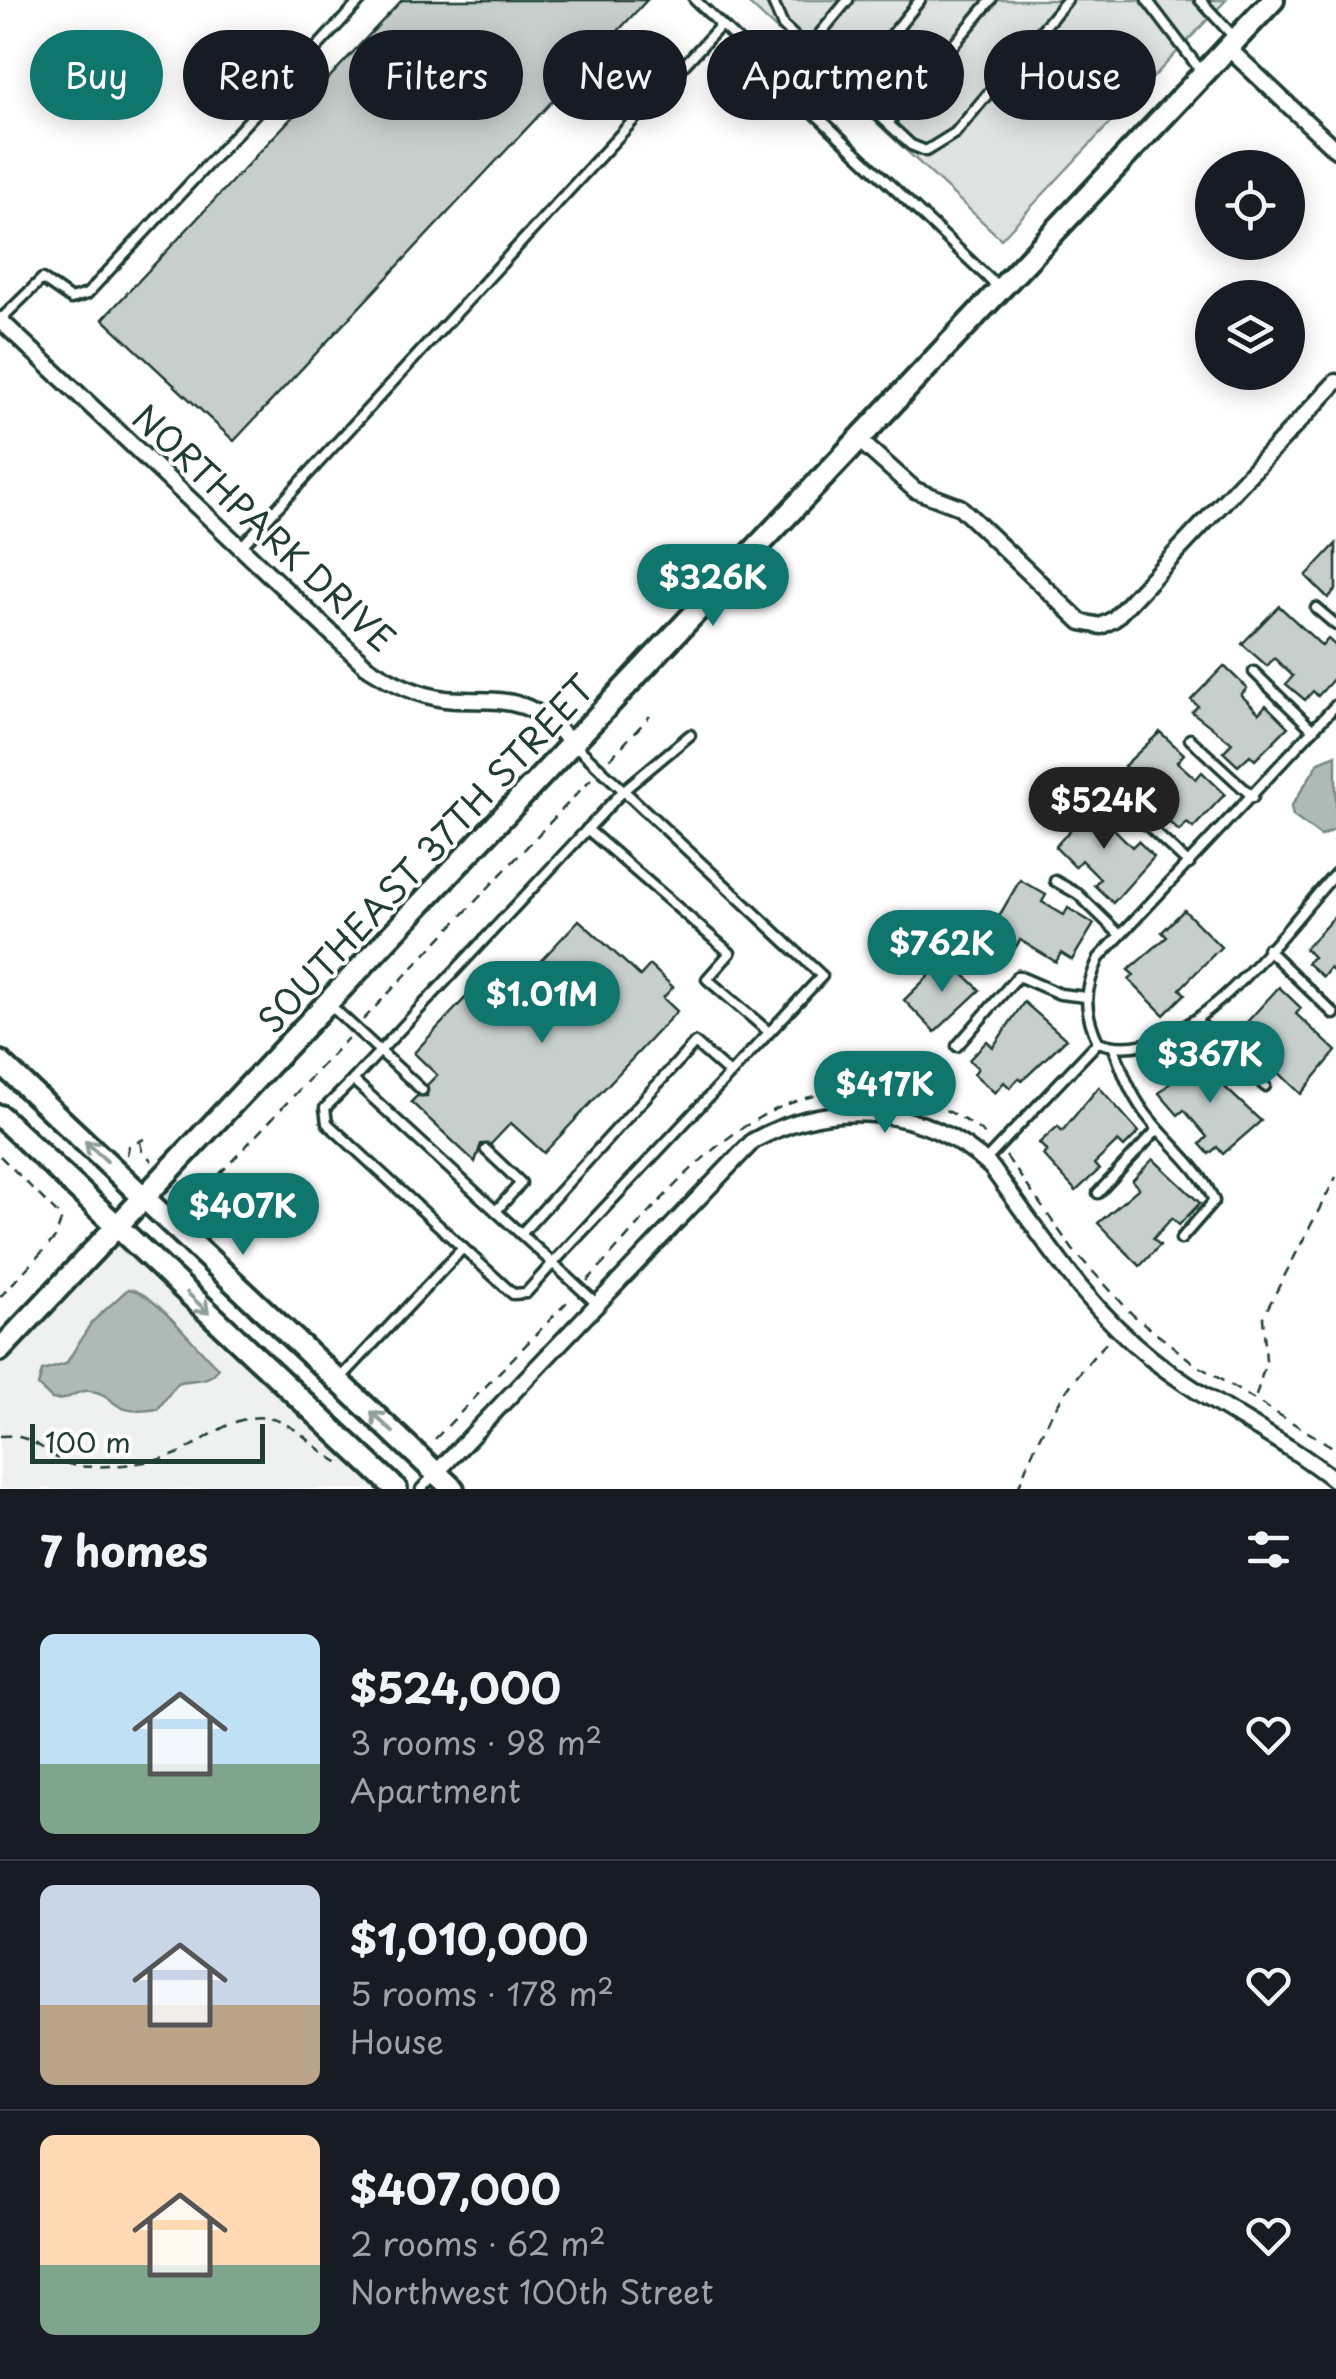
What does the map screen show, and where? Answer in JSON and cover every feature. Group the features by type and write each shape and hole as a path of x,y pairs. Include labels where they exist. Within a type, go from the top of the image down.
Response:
{"street":[{"name":"SOUTHEAST 37TH STREET","path":"0,1350 1273,0"},
{"path":"1232,44 1336,150"},
{"name":"NORTHPARK DRIVE","path":"0,320 366,666 389,682 442,698 485,698 524,706 540,714 572,743"},
{"path":"858,439 915,490 960,506 1081,622 1101,626 1114,619 1336,382"},
{"path":"0,1062 453,1489"},
{"path":"436,1473 753,1141 783,1124 823,1115 884,1112 936,1130 985,1161 1074,1283 1118,1330 1182,1382 1336,1481"},
{"path":"0,1116 396,1489"}],"lane":[{"path":"0,320 42,279 72,298 87,294 361,0"},
{"path":"694,0 1002,291"},
{"path":"772,0 788,30"},
{"path":"824,30 848,0"},
{"path":"896,30 920,0"},
{"path":"888,123 991,0"},
{"path":"885,120 911,146 926,151 942,145 1067,0"},
{"path":"1147,0 1203,74"},
{"path":"1200,0 1232,44"},
{"path":"240,548 721,25"},
{"path":"1316,608 1336,626"},
{"path":"1254,672 1314,730"},
{"path":"1335,877 1198,1022 1174,1035 1114,1048 1098,1042 1085,1013 1086,997 1100,958 1254,797 1336,704"},
{"path":"572,743 624,790 822,976 526,1293 513,1294 327,1123 325,1108 624,790 690,736"},
{"path":"1190,739 1254,797"},
{"path":"1122,802 1188,864"},
{"path":"588,828 730,953 707,979 769,1032"},
{"path":"1055,881 1078,894 1120,935"},
{"path":"1267,948 1334,1014"},
{"path":"957,1046 1018,976 1060,994 1086,997"},
{"path":"329,1003 422,1090"},
{"path":"1198,1022 1265,1086"},
{"path":"985,1161 1098,1042"},
{"path":"521,1234 695,1043 730,1074"},
{"path":"1114,1048 1127,1084 1158,1129 1205,1180 1214,1200 1181,1239"},
{"path":"353,1080 596,1303"},
{"path":"1098,1193 1158,1129"},
{"path":"486,1150 521,1182 496,1211"},
{"path":"338,1381 463,1248"},
{"path":"421,1489 436,1473"}],"path":[{"path":"192,1199 650,716"},
{"path":"435,1439 729,1134 771,1108 798,1098 852,1090 904,1096 957,1116 998,1148 1073,1250 1133,1315 1195,1364 1336,1449"},
{"path":"142,1140 142,1152 166,1174"},
{"path":"0,1156 62,1218"},
{"path":"1255,1399 1264,1378 1263,1317 1336,1178"},
{"path":"0,1297 55,1238 62,1218 72,1214"},
{"path":"1018,1489 1040,1429 1065,1389 1133,1315"},
{"path":"0,1436 30,1437 74,1466 104,1464 174,1456 230,1424 260,1417 290,1426 347,1467"}],"shaded area":[{"path":"745,0 1226,0 1156,74 1156,30 984,30 984,120 1113,120 1001,239 874,120 964,120 964,30 777,30"},
{"path":"1336,755 1336,829 1321,836 1293,816 1291,807 1319,762"},
{"path":"120,1242 148,1242 411,1489 0,1489 0,1365 108,1250"},
{"path":"128,1289 162,1309 218,1368 215,1373 177,1383 158,1409 122,1408 106,1396 90,1391 52,1399 38,1386 42,1371 66,1364 91,1323"}],"building":[{"path":"402,0 647,0 619,30 543,30 543,111 234,441 103,319 290,120 329,120 329,78 349,57 349,120 523,120 523,30 374,30"},
{"path":"1336,544 1336,590 1328,598 1306,576"},
{"path":"1279,606 1322,646 1328,639 1336,646 1336,676 1318,696 1313,691 1305,700 1286,684 1293,676 1274,658 1267,666 1242,644"},
{"path":"1224,666 1247,688 1241,695 1259,713 1266,705 1288,727 1255,760 1250,755 1238,766 1223,752 1232,743 1192,712 1198,706 1191,700"},
{"path":"1160,732 1184,754 1177,762 1196,779 1202,772 1225,794 1193,828 1187,823 1179,831 1162,816 1167,810 1128,780 1133,774 1124,766"},
{"path":"1096,801 1118,823 1113,828 1132,847 1138,841 1154,857 1113,903 1094,885 1100,879 1081,860 1075,867 1055,847"},
{"path":"1020,880 1046,895 1042,902 1064,915 1068,908 1094,924 1072,960 1061,953 1056,962 1020,940 1014,950 988,935"},
{"path":"1184,910 1221,947 1180,989 1185,994 1164,1015 1129,980 1134,975 1128,970 1167,937 1162,932"},
{"path":"1336,915 1336,974 1330,968 1323,977 1307,963 1313,957 1305,949"},
{"path":"579,920 640,976 650,965 673,987 663,998 677,1011 544,1153 511,1123 491,1144 481,1144 475,1162 411,1102 417,1096 427,1096 427,1085 437,1075 414,1053 468,995 490,1015"},
{"path":"947,958 980,990 935,1032 904,1000"},
{"path":"1279,987 1301,1008 1296,1014 1336,1051 1301,1094 1278,1072 1286,1063 1267,1045 1259,1053 1237,1033"},
{"path":"1024,1002 1066,1039 1022,1081 1019,1078 1010,1088 1004,1082 995,1093 974,1074 978,1068 969,1060 987,1041 993,1047"},
{"path":"1198,1058 1205,1066 1212,1059 1223,1071 1215,1078 1261,1121 1223,1154 1217,1147 1209,1154 1200,1144 1207,1137 1184,1110 1178,1115 1159,1093"},
{"path":"1099,1087 1139,1132 1124,1147 1118,1141 1094,1164 1099,1170 1076,1191 1043,1155 1047,1151 1039,1143 1058,1126 1062,1131"},
{"path":"1153,1159 1200,1203 1179,1225 1172,1218 1153,1239 1160,1245 1140,1266 1098,1223 1139,1188 1132,1181"}]}
